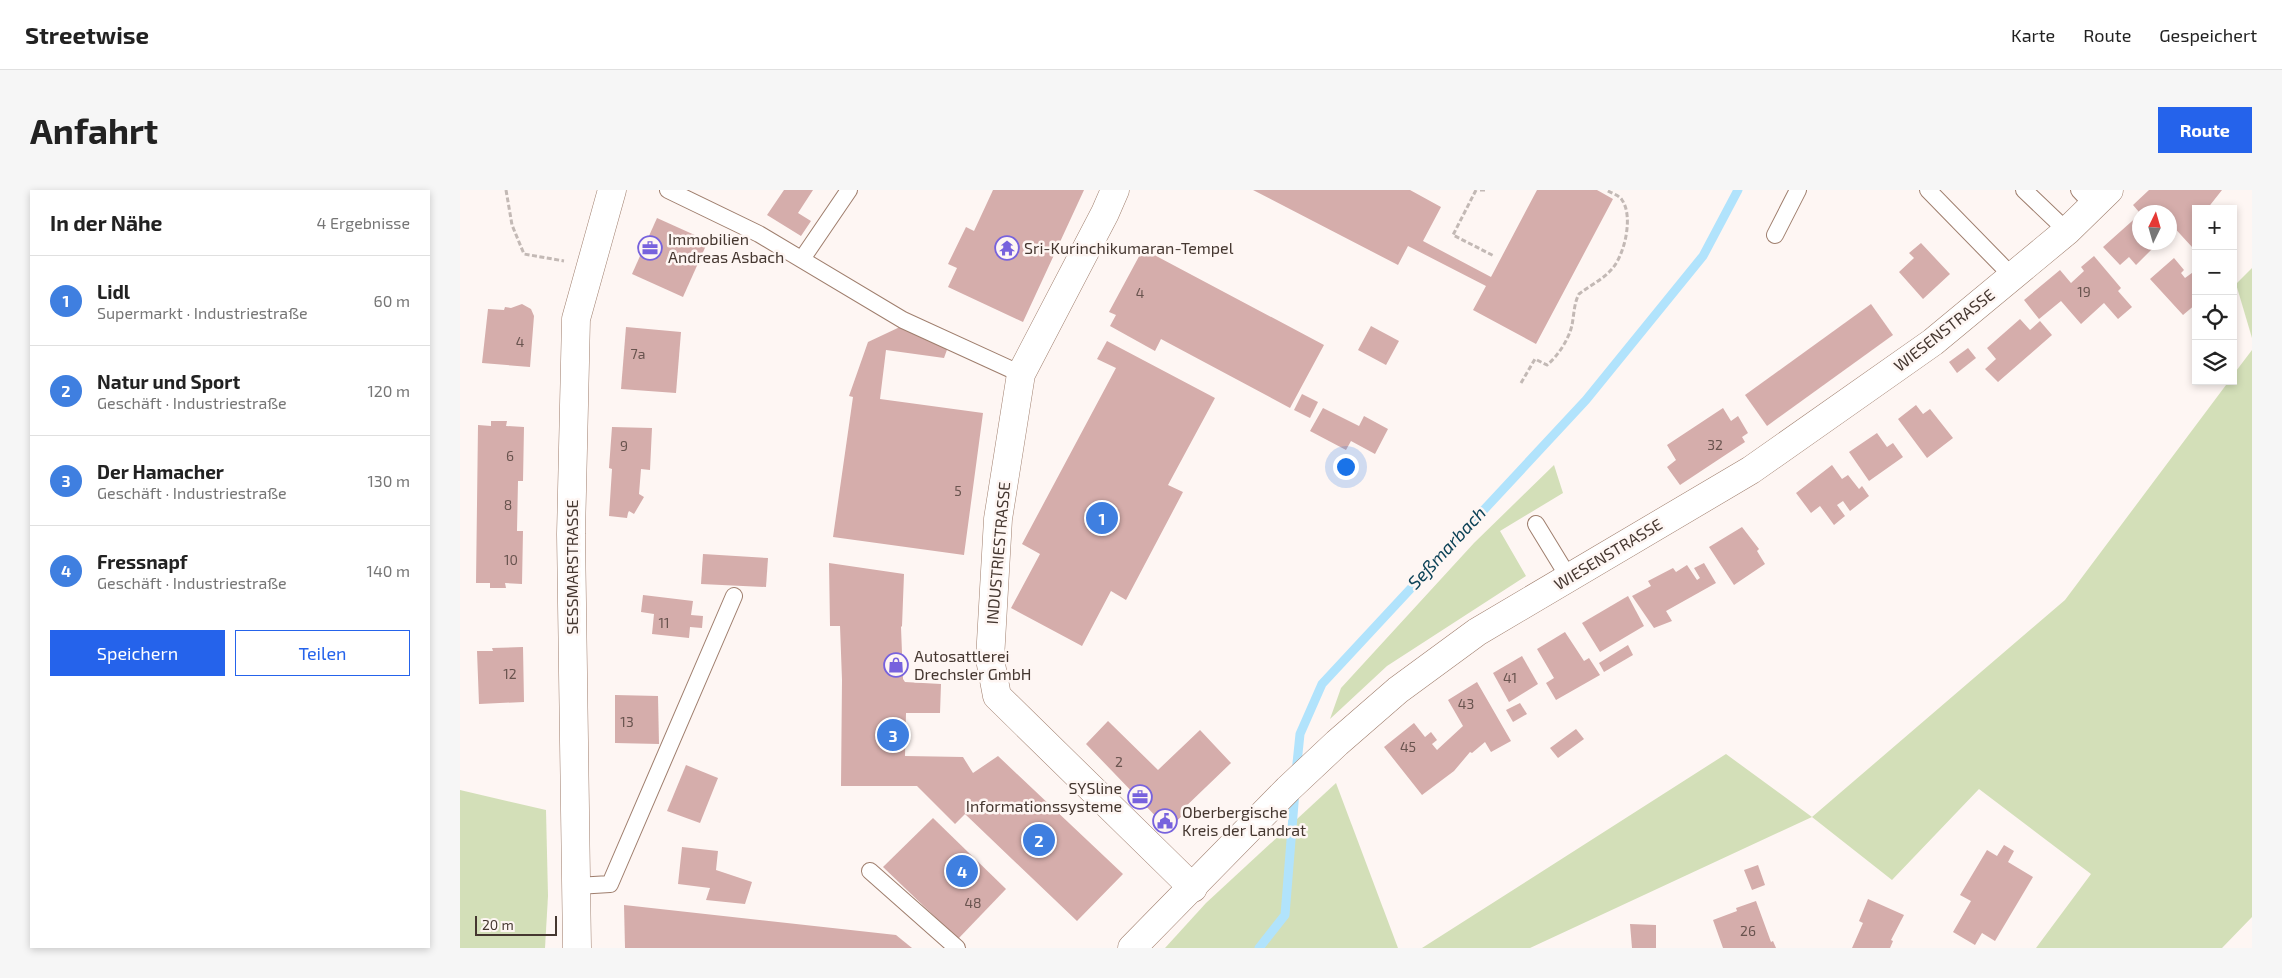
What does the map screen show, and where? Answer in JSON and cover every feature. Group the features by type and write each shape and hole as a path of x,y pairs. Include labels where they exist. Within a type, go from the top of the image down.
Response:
{"street":[{"name":"SESSMARSTRASSE","path":"577,948 571,534 576,319 612,190"},
{"name":"INDUSTRIESTRASSE","path":"1115,190 1105,213 1021,374 998,519 990,659 996,696 1193,888"},
{"name":"WIESENSTRASSE","path":"1132,948 1193,888 1288,789 1398,690 1477,632 1751,470 1933,342 2067,231 2094,195"}],"lane":[{"path":"668,190 759,234 903,320 1021,374"},
{"path":"802,259 849,190"},
{"path":"1775,235 1798,190"},
{"path":"1928,190 2012,276"},
{"path":"2024,190 2067,231"},
{"path":"1536,524 1569,578"},
{"path":"577,886 610,884 734,596"},
{"path":"870,871 957,948"}],"path":[{"path":"506,190 512,225 524,254 561,260"},
{"path":"1476,190 1453,235 1494,256"},
{"path":"1480,190 1485,190"},
{"path":"1521,383 1535,359 1547,364 1554,360 1570,332 1578,296 1610,271 1621,254 1626,233 1625,206 1620,197 1606,190"}],"green space":[{"path":"2252,268 2252,338 2237,287 2237,283"},
{"path":"2252,350 2252,917 2222,948 2036,948 2091,874 1979,789 1892,880 1812,817 2065,600 2226,385 2237,385 2237,370"},
{"path":"1554,465 1563,493 1500,531 1526,576 1387,666 1330,719 1341,688 1474,543"},
{"path":"1726,754 1812,817 1530,948 1422,948"},
{"path":"1336,783 1398,948 1165,948 1206,903"},
{"path":"460,790 546,810 548,896 545,948 460,948"}],"building":[{"path":"784,190 813,190 798,213 811,221 801,236 767,215"},
{"name":"Sri-Kurinchikumaran-Tempel","path":"993,190 1084,190 1023,322 948,287 957,268 948,264 966,227 974,231"},
{"path":"1253,190 1410,190 1441,207 1423,241 1491,277 1537,190 1597,190 1613,199 1536,344 1473,310 1486,286 1408,246 1398,265"},
{"path":"2149,190 2222,190 2210,205 2192,205 2192,247 2177,231 2177,205 2133,205"},
{"path":"657,218 708,241 683,297 632,274"},
{"path":"2132,221 2132,250 2151,250 2136,265 2129,257 2120,265 2103,247"},
{"path":"1921,243 1950,274 1923,299 1899,272 1914,258 1909,253"},
{"path":"1143,249 1324,345 1290,408 1161,339 1155,351 1110,326 1116,315 1109,312"},
{"path":"2094,256 2121,288 2118,291 2132,307 2118,319 2104,303 2081,324 2061,301 2039,319 2024,300 2060,270 2071,283 2084,271 2081,267"},
{"path":"2174,258 2184,270 2181,273 2185,278 2192,273 2192,307 2183,315 2150,279"},
{"path":"522,304 531,309 534,316 530,367 482,363 488,309 504,310 505,307 511,308"},
{"path":"1871,304 1893,335 1767,426 1745,395"},
{"path":"2020,319 2030,330 2040,321 2052,335 1998,382 1985,369 1996,359 1987,348"},
{"path":"902,326 948,347 944,358 886,350 880,399 983,413 964,555 833,537 853,397 849,396 868,342"},
{"path":"1371,326 1399,341 1386,365 1358,350"},
{"path":"626,327 681,332 676,393 621,389"},
{"path":"1107,341 1215,398 1168,485 1183,492 1126,600 1111,591 1082,646 1011,608 1040,554 1022,544 1116,368 1097,359"},
{"path":"1968,348 1976,358 1957,373 1949,362"},
{"path":"1302,394 1318,402 1310,418 1294,410"},
{"path":"1916,405 1923,414 1930,409 1953,438 1927,458 1898,419"},
{"path":"1323,408 1359,426 1364,416 1388,429 1375,454 1351,441 1346,450 1310,431"},
{"path":"1723,408 1731,421 1738,416 1748,433 1742,437 1745,442 1680,485 1667,467 1676,460 1667,445"},
{"path":"491,421 507,421 506,426 524,427 523,481 518,481 517,531 523,531 522,584 505,583 506,588 490,588 490,583 476,583 478,425 491,426"},
{"path":"612,427 652,428 650,470 641,469 639,494 644,497 634,514 629,511 627,518 609,516 612,469 609,468"},
{"path":"1877,433 1887,447 1893,443 1903,457 1869,481 1849,452"},
{"path":"1832,465 1842,479 1848,475 1859,489 1862,486 1869,496 1850,511 1843,501 1837,505 1845,516 1834,525 1820,506 1811,513 1796,493"},
{"path":"1742,527 1759,549 1757,551 1765,564 1734,585 1709,547"},
{"path":"703,554 768,558 766,587 701,584"},
{"path":"829,563 904,574 901,627 903,679 905,682 941,684 940,713 906,713 905,756 963,757 973,773 998,756 1123,874 1077,921 965,814 955,824 917,786 841,786 842,680 840,626 830,626"},
{"path":"1704,563 1716,583 1666,611 1672,621 1654,628 1632,596 1651,586 1648,581 1673,568 1676,572 1687,565 1697,580 1700,578 1694,568"},
{"path":"643,595 693,601 691,615 703,616 702,628 690,627 689,638 652,634 654,614 641,612"},
{"path":"1628,596 1644,626 1600,652 1582,623"},
{"path":"1565,632 1584,661 1589,658 1600,675 1556,700 1546,683 1554,678 1537,649"},
{"path":"1628,645 1633,655 1604,672 1599,663"},
{"path":"523,647 524,702 479,704 477,651 493,651 492,648"},
{"path":"1522,656 1538,684 1509,702 1493,673"},
{"path":"1477,682 1511,741 1491,752 1485,742 1472,753 1470,752 1454,771 1422,795 1384,747 1414,723 1425,737 1431,732 1437,740 1432,744 1437,750 1463,726 1448,700"},
{"path":"615,695 658,696 659,744 615,743"},
{"path":"1520,703 1527,714 1513,722 1506,710"},
{"path":"1108,721 1158,770 1200,730 1231,763 1181,811 1184,814 1168,829 1086,744"},
{"path":"1576,729 1584,739 1558,758 1550,748"},
{"path":"686,765 718,778 700,823 667,811"},
{"path":"933,818 1006,889 958,939 883,867"},
{"path":"2004,845 2014,851 2008,862 2033,877 1995,941 1982,933 1975,945 1953,932 1971,901 1960,895 1987,850 1997,856"},
{"path":"682,847 718,851 716,870 752,882 745,904 706,900 710,888 678,884"},
{"path":"1758,865 1765,885 1752,890 1744,870"},
{"path":"1868,899 1904,915 1891,940 1893,941 1890,948 1852,948 1863,923 1859,921"},
{"path":"1756,901 1771,942 1773,941 1776,948 1723,948 1713,920 1737,911 1736,908"},
{"path":"624,905 896,935 912,948 625,948"},
{"path":"1630,924 1656,925 1656,948 1632,948"}],"waterway":[{"name":"Seßmarbach","path":"1296,773 1300,734 1322,684 1586,400 1703,256 1738,190"},
{"name":"Seßmarbach","path":"1259,948 1285,915 1295,791"}],"place":[{"name":"Immobilien Andreas Asbach","path":"650,248"},
{"name":"Sri-Kurinchikumaran-Tempel","path":"1007,248"},
{"name":"Lidl","path":"1102,518"},
{"name":"Autosattlerei Drechsler GmbH","path":"896,665"},
{"name":"Der Hamacher","path":"893,735"},
{"name":"SYSline Informationssysteme","path":"1140,797"},
{"name":"Oberbergische Kreis der Landrat","path":"1165,821"},
{"name":"Natur und Sport","path":"1039,840"},
{"name":"Fressnapf","path":"962,871"}]}
